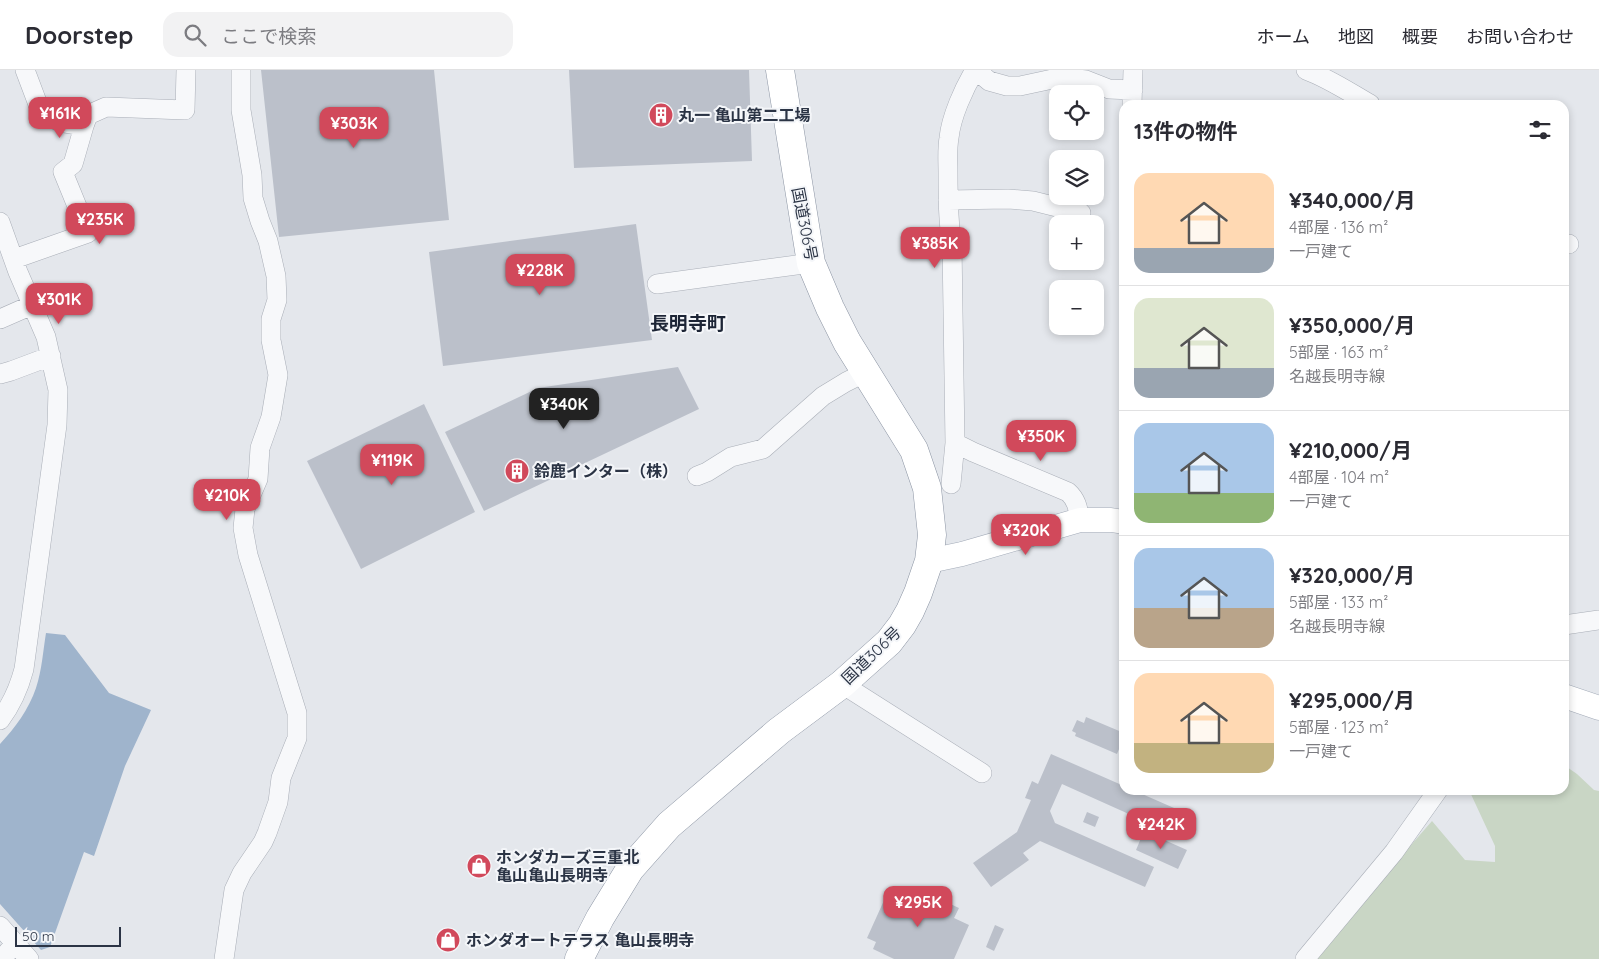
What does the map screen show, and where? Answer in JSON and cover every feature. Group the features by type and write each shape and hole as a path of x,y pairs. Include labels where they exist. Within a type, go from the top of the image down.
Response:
{"highway":[{"name":"国道306号","path":"579,959 600,918 630,869 669,826 778,731 842,684 889,642 902,625 918,593 929,561 932,535 927,488 914,450 839,325 811,263 780,70"}],"main road":[{"path":"929,561 962,554 1080,520 1119,521"}],"street":[{"path":"25,70 42,115 65,123 84,126"},
{"path":"14,259 88,232 63,172 73,164 88,115 106,107 185,110 186,70"},
{"path":"224,959 234,890 242,873 267,833 278,802 281,778 298,734 298,713 243,534 245,509 258,479 262,441 271,417 278,374 271,340 271,319 277,300 276,276 268,240 253,198 252,174 241,110 241,70"},
{"path":"950,484 955,443 952,245 949,228 948,139 952,123 970,79 976,70 989,81 1006,86 1020,86 1062,77 1086,80 1133,97 1134,70"},
{"path":"1306,70 1323,76 1363,100"},
{"path":"948,200 1008,199 1033,201 1081,213"},
{"path":"0,222 18,272 46,338 58,390 57,425 24,669 16,693 0,720"},
{"path":"657,284 811,263"},
{"path":"0,319 32,305"},
{"path":"0,374 11,372 51,356"},
{"path":"696,476 707,472 732,457 763,449 823,396 866,372"},
{"path":"955,443 1068,492 1078,506 1080,520"},
{"path":"1569,624 1599,620"},
{"path":"842,684 982,773"},
{"path":"1305,959 1394,852 1434,795"},
{"path":"0,926 29,959"},
{"path":"2,959 15,943"}],"green space":[{"path":"1569,768 1594,790 1599,791 1599,959 1316,959 1356,908 1432,821 1465,860 1495,862 1495,846 1471,795 1569,795"}],"water":[{"path":"46,633 65,635 109,693 151,710 125,766 94,856 84,852 50,947 41,950 0,904 0,744 21,718 33,696 40,674"}],"building":[{"path":"261,70 434,70 449,220 279,237"},
{"name":"丸一 亀山第二工場","path":"569,70 749,70 752,161 574,168"},
{"path":"636,224 652,340 443,366 429,252"},
{"name":"鈴鹿インター（株）","path":"678,367 699,409 484,511 445,432 538,388"},
{"path":"424,404 475,512 361,569 307,461"},
{"path":"1086,717 1119,731 1119,749 1117,754 1075,736 1076,733 1072,731 1077,720 1084,723"},
{"path":"1051,754 1119,784 1119,795 1144,795 1190,815 1180,837 1062,784 1050,811 1055,823 1154,867 1145,887 1040,841 1023,853 1029,860 991,887 973,863 1017,832 1031,800 1025,798 1032,781 1038,784"},
{"path":"1087,812 1099,817 1095,827 1083,822"},
{"path":"1144,831 1187,850 1178,869 1136,850"},
{"path":"911,886 959,908 954,918 969,925 954,959 894,959 873,949 876,942 867,938 886,896 895,901 899,892 906,896"},
{"path":"995,925 1004,929 994,951 986,947"}],"place":[{"name":"丸一 亀山第二工場","path":"661,115"},
{"name":"鈴鹿インター（株）","path":"517,471"},
{"name":"ホンダカーズ三重北 亀山亀山長明寺","path":"479,866"},
{"name":"ホンダオートテラス 亀山長明寺","path":"448,940"}],"district":[{"name":"長明寺町","path":"688,323"}]}
